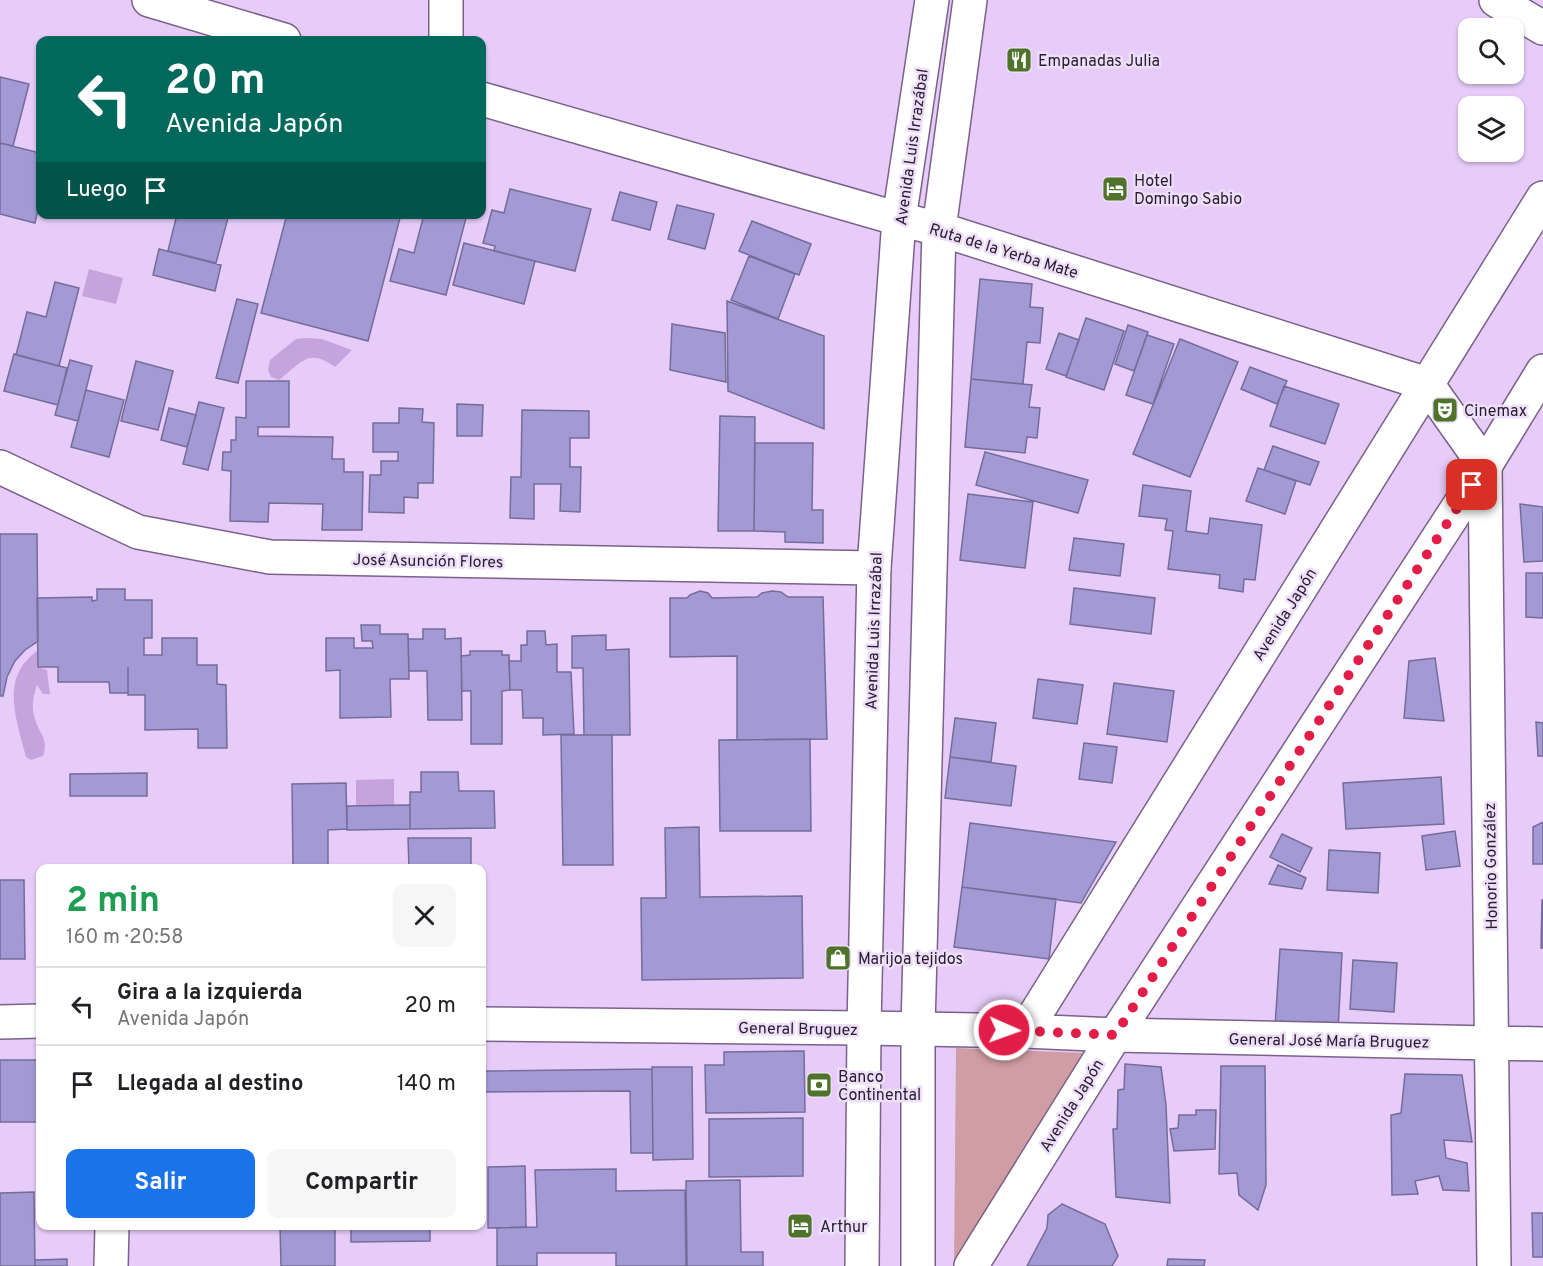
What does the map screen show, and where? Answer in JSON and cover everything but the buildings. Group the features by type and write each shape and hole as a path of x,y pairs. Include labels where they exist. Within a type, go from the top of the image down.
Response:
{"main road":[{"path":"149,0 270,36"},
{"path":"446,0 446,36"},
{"name":"Avenida Luis Irrazábal","path":"862,1266 864,1028 874,568 899,219 932,0"},
{"path":"918,1266 918,1028 939,229 970,0"},
{"path":"1496,0 1543,28"},
{"name":"Ruta de la Yerba Mate","path":"486,100 939,229 1427,384"},
{"name":"Avenida Japón","path":"1025,1031 1543,198"},
{"name":"Avenida Japón","path":"970,1266 1115,1035 1485,466 1543,370"},
{"path":"1427,384 1485,466"},
{"name":"José Asunción Flores","path":"0,466 138,532 270,557 874,568"},
{"name":"Honorio González","path":"1485,466 1494,1266"},
{"path":"0,1022 36,1021"},
{"name":"General Bruguez","path":"486,1024 918,1028 1115,1035"},
{"name":"General José María Bruguez","path":"1115,1035 1543,1044"},
{"path":"111,1266 112,1230"}],"shaded area":[{"path":"89,269 123,278 116,304 82,296"},
{"path":"296,339 322,339 352,350 335,367 318,358 311,358 299,363 279,380 271,377 268,370 270,360"},
{"path":"37,651 38,667 47,670 50,694 43,694 37,685 33,710 44,740 45,750 43,756 31,760 26,757 18,728 14,700 18,673 25,662"},
{"path":"394,779 394,805 356,806 356,780"},
{"path":"956,1048 1109,1054 983,1266 954,1266"}],"place":[{"name":"Empanadas Julia","path":"1019,60"},
{"name":"Hotel Domingo Sabio","path":"1115,189"},
{"name":"Cinemax","path":"1445,410"},
{"name":"Marijoa tejidos","path":"838,958"},
{"name":"Banco Continental","path":"819,1085"},
{"name":"Arthur","path":"800,1226"}],"route":[{"path":"1004,1030 1115,1035 1472,485"}]}
